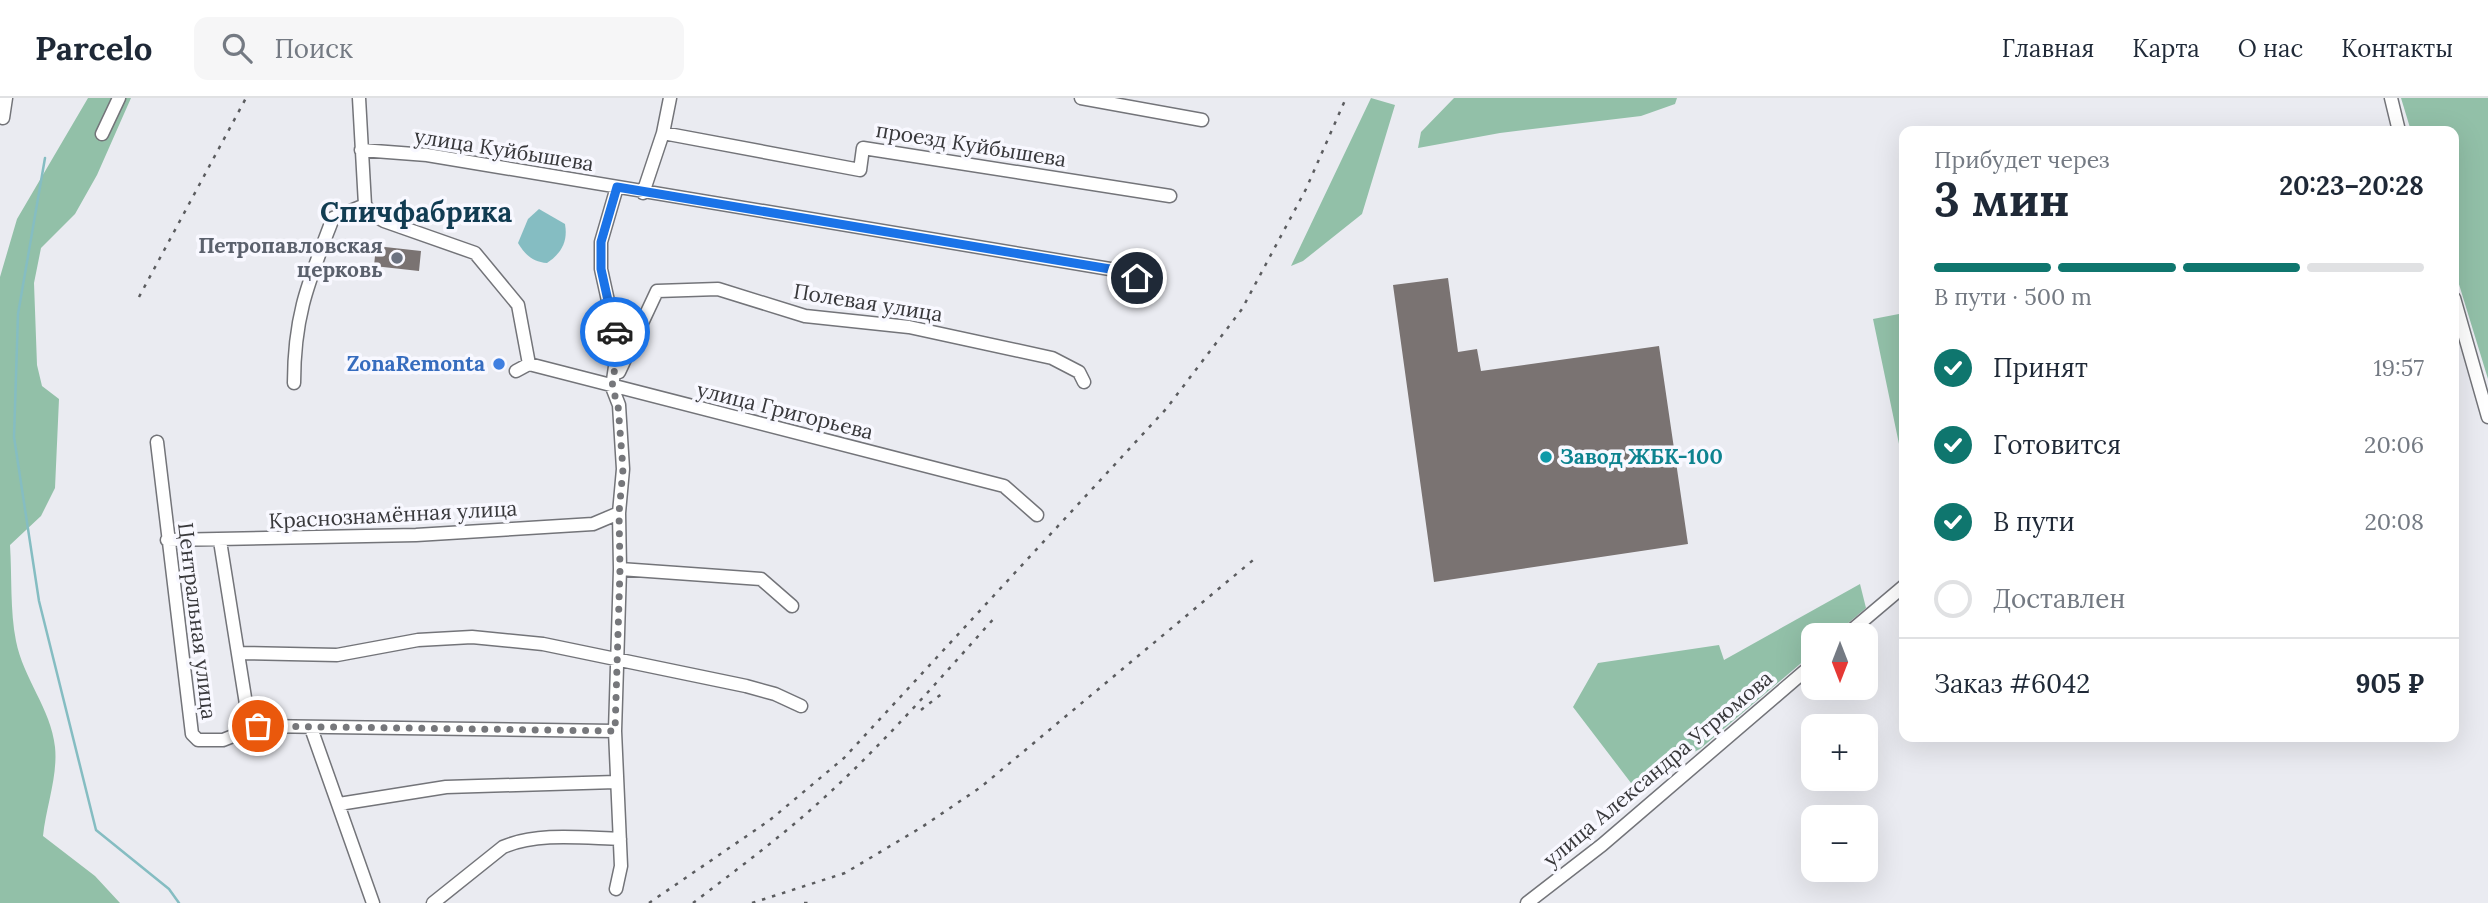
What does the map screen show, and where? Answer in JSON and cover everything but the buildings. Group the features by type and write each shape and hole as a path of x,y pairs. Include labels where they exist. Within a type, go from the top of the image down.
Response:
{"street":[{"path":"3,118 6,98"},
{"path":"102,134 119,98"},
{"path":"359,98 365,205 373,215 384,221 475,253 518,305 529,364 516,371"},
{"path":"643,193 663,133 670,98"},
{"path":"1081,98 1202,120"},
{"path":"2391,98 2398,126"},
{"name":"проезд Куйбышева","path":"663,133 860,170 863,148 1170,196"},
{"name":"улица Куйбышева","path":"361,150 427,155 1116,270 1137,278"},
{"path":"616,889 621,866 615,731 619,513 623,469 618,405 612,387 618,346 601,269 601,242 617,187"},
{"path":"294,383 294,342 301,300 333,218 365,205"},
{"name":"Полевая улица","path":"612,387 657,291 680,289 718,289 805,316 909,327 1052,358 1079,372 1084,382"},
{"path":"2459,316 2488,417"},
{"name":"улица Григорьева","path":"529,364 1004,486 1037,515"},
{"name":"Центральная улица","path":"157,442 192,734 198,740 223,740 258,726"},
{"name":"Краснознамённая улица","path":"167,540 416,535 593,524 619,513"},
{"path":"220,541 246,704 258,726 615,731"},
{"path":"620,569 761,579 792,606"},
{"path":"1860,623 1899,590"},
{"path":"239,653 337,655 418,640 472,637 543,644 746,686 775,694 802,706"},
{"name":"улица Александра Угрюмова","path":"1527,903 1602,845 1801,674"},
{"path":"311,728 373,903"},
{"path":"339,804 446,787 548,781 616,782"},
{"path":"433,903 503,848 516,842 571,838 620,839"}],"green space":[{"path":"88,98 131,98 97,175 75,214 41,248 34,283 37,365 42,386 59,399 55,488 41,516 10,545 16,641 24,668 48,720 55,747 53,780 43,836 95,876 120,903 0,903 0,277 17,219"},
{"path":"1371,98 1395,105 1362,214 1303,261 1291,266"},
{"path":"1454,98 1677,98 1675,104 1641,116 1500,133 1418,148 1421,132"},
{"path":"2401,98 2488,98 2488,379 2459,284 2459,126 2409,126"},
{"path":"1899,314 1899,444 1873,319"},
{"path":"1860,584 1866,608 1848,623 1801,623 1801,663 1700,749 1631,783 1573,707 1598,663 1719,645 1724,660"}],"water":[{"path":"539,209 565,224 563,246 547,263 530,257 518,243 528,219"}],"waterway":[{"path":"45,158 18,314 14,437 39,601 96,830 169,889 179,903"}],"railway":[{"path":"139,297 246,98"},
{"path":"649,903 770,820 844,758 1166,409 1242,309 1306,189 1346,98"},
{"path":"752,903 845,873 922,827 981,787 1258,556"},
{"path":"693,903 779,836 832,790 905,717 997,615"},
{"path":"921,710 944,692"}],"way so far":[{"path":"258,726 615,731 618,696 619,513 623,469 618,405 612,387 618,346 615,332"}],"place":[{"name":"Петропавловская церковь","path":"397,258"},
{"name":"ZonaRemonta","path":"499,364"},
{"name":"Завод ЖБК-100","path":"1546,457"}],"district":[{"name":"Спичфабрика","path":"416,212"}],"route":[{"path":"615,332 601,269 601,242 617,187 1116,270 1137,278"}]}
